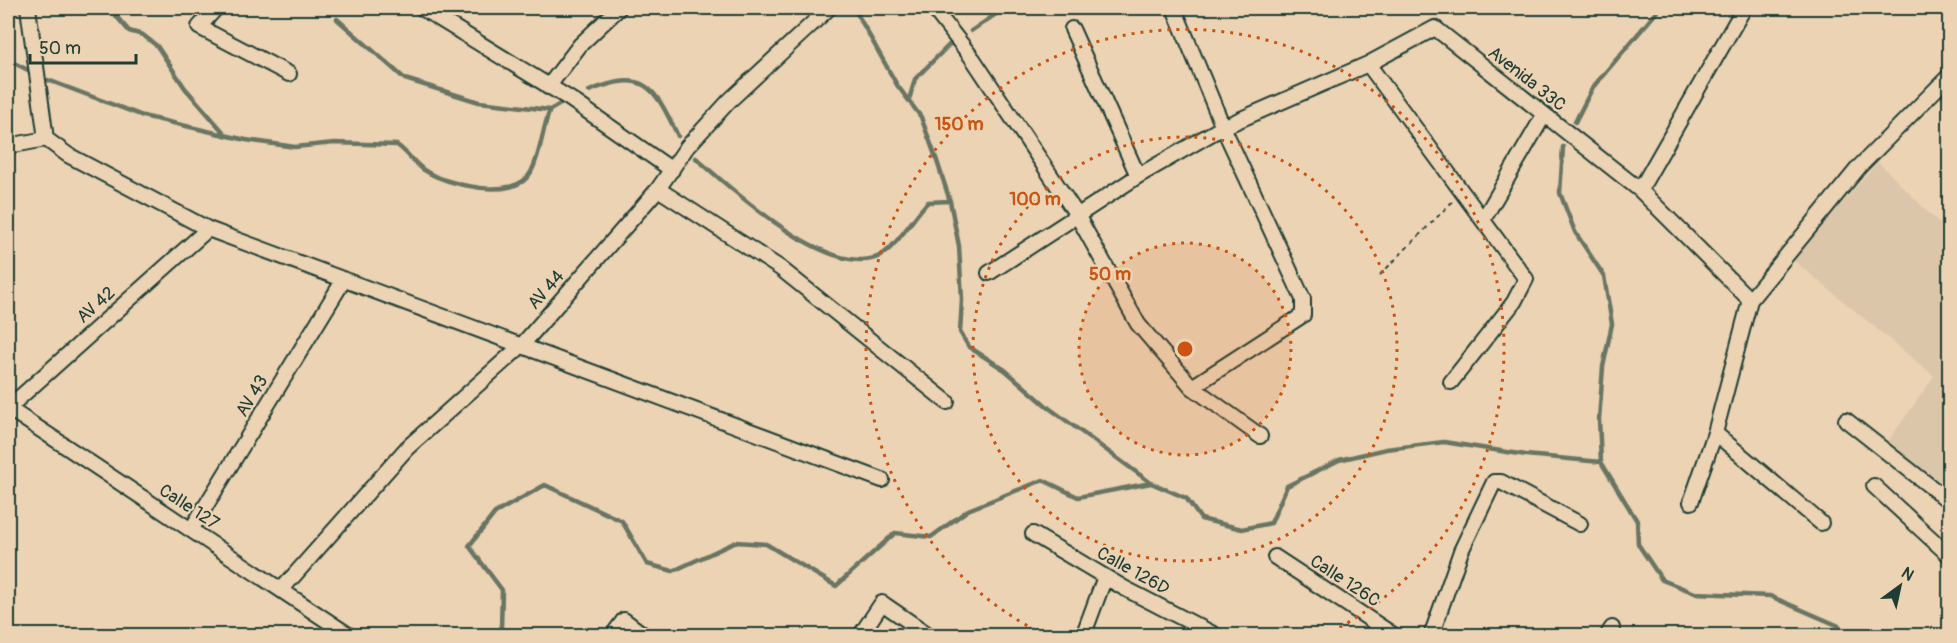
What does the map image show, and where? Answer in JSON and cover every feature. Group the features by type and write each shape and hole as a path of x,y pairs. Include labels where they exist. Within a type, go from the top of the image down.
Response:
{"street":[{"path":"28,8 46,139 68,155 208,230 882,480"},
{"path":"216,8 199,27 289,74"},
{"path":"422,8 570,99 672,170"},
{"path":"548,87 580,45 619,8"},
{"name":"AV 44","path":"282,589 407,448 522,345 658,189 687,147 729,100 829,8"},
{"path":"933,8 974,59 1077,215 1138,324 1192,387 1260,436"},
{"path":"1174,8 1224,127 1303,299 1303,315 1192,387"},
{"path":"1640,190 1744,8"},
{"name":"Avenida 33C","path":"989,273 1138,176 1224,127 1368,64 1435,28 1640,190 1750,300"},
{"path":"1072,29 1138,176"},
{"path":"1368,64 1526,279 1514,302 1451,382"},
{"path":"1691,502 1715,433 1750,300 1858,166 1950,75"},
{"path":"1483,220 1544,116"},
{"path":"8,146 46,139"},
{"path":"658,189 780,268 947,402"},
{"name":"AV 42","path":"8,408 208,230"},
{"name":"AV 43","path":"191,530 343,281"},
{"name":"Calle 127","path":"8,408 350,636"},
{"path":"1846,420 1950,502"},
{"path":"1715,433 1821,523"},
{"path":"1431,636 1461,551 1494,482 1501,483 1580,524"},
{"path":"1874,486 1950,556"},
{"name":"Calle 126D","path":"1034,534 1105,577 1217,636"},
{"name":"Calle 126C","path":"1275,556 1381,631 1395,636"},
{"path":"1083,636 1105,577"},
{"path":"860,636 882,603 930,636"},
{"path":"612,636 624,620 645,636"}],"path":[{"path":"1380,275 1462,191"}],"shaded area":[{"path":"1878,162 1949,233 1949,495 1887,443 1934,376 1792,259"}],"waterway":[{"path":"117,8 116,16 129,31 143,35 157,46 185,88 226,135"},
{"path":"854,8 897,85 921,117 936,158 950,201 959,246 962,300 960,332 969,347 1005,370 1049,408 1151,483 1186,498 1201,519 1242,529 1271,523 1287,486 1339,460 1386,449 1444,442 1526,455 1601,462 1637,521 1638,544 1662,580 1695,593 1770,596 1839,626 1847,636"},
{"path":"971,31 1005,8"},
{"path":"1575,122 1593,87 1660,8"},
{"path":"337,19 405,79 479,102 550,110"},
{"path":"909,100 915,79 951,43"},
{"path":"8,60 34,73"},
{"path":"48,80 143,116 246,140 295,147 334,143 397,145 420,167 434,176 464,185 496,189 523,181 531,172 550,110 562,103"},
{"path":"589,91 624,81 646,86 662,105 678,136"},
{"path":"1563,147 1560,193 1575,232 1604,276 1612,324 1603,367 1599,419 1601,462"},
{"path":"696,158 757,210 784,229 838,256 863,260 883,254 895,243 928,202 950,201"},
{"path":"491,636 501,629 502,590 469,546 495,513 545,485 622,521 647,564 673,571 736,542 766,544 836,586 895,533 931,537 968,510 1043,480 1078,497 1151,483"}]}
